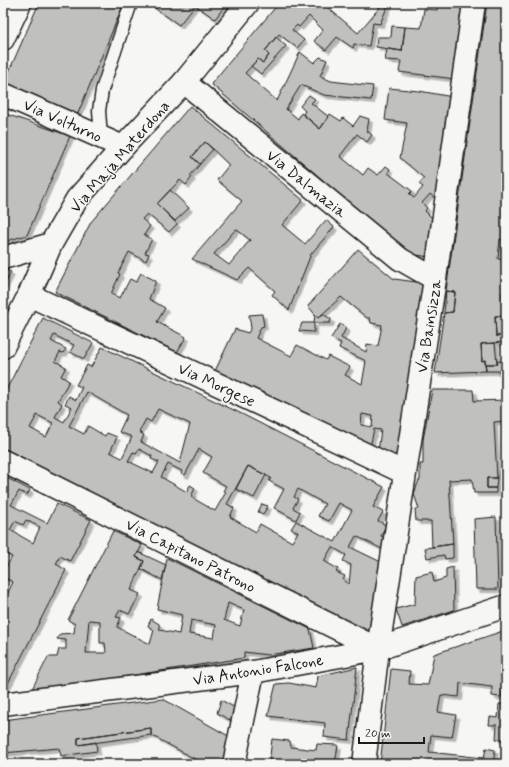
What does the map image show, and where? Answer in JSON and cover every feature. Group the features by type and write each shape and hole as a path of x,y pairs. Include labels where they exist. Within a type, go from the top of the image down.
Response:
{"street":[{"path":"3,40 20,3"},
{"name":"Via Maja Materdona","path":"3,347 29,295 51,244 77,199 184,82 248,3"},
{"name":"Via Bainsizza","path":"364,764 378,649 435,278 474,3"},
{"name":"Via Dalmazia","path":"184,82 400,260 435,278"},
{"name":"Via Volturno","path":"3,94 123,147"},
{"path":"3,258 51,244"},
{"name":"Via Morgese","path":"29,295 405,473"},
{"name":"Via Capitano Patrono","path":"3,461 378,649"},
{"name":"Via Antonio Falcone","path":"3,704 253,672 378,649 506,606"},
{"path":"234,764 253,672"}],"lane":[{"path":"101,137 99,111 102,90 131,3"}],"building":[{"path":"39,3 124,3 76,118 3,85"},
{"path":"154,3 227,3 215,19 195,5 179,25 152,6"},
{"path":"279,3 330,3 327,7 358,33 380,7 375,3 389,3 380,24 373,23 369,46 354,44 353,48 337,37 326,50 314,41 323,30 309,16 299,27 297,25 292,30 304,40 297,48 279,34 265,51 269,55 263,63 258,59 245,73 277,101 300,52 314,63 320,57 327,60 320,76 331,81 373,86 371,100 324,95 301,85 286,109 298,119 301,113 320,129 330,114 341,121 343,118 353,126 360,116 369,119 367,131 372,135 367,142 357,134 340,156 363,175 368,168 378,175 386,166 390,169 388,173 412,191 409,194 414,198 423,187 419,184 424,178 400,158 407,123 385,120 389,88 419,91 453,97 449,120 446,120 436,199 430,194 422,203 427,208 425,211 435,221 430,257 409,254 211,84"},
{"path":"437,3 465,3 455,79 399,72 401,61 385,60 387,49 402,51 405,27 421,28 424,9 437,10"},
{"path":"487,3 506,3 506,240 500,239 498,259 506,260 506,273 504,273 503,283 506,283 506,293 502,293 503,306 506,306 506,316 495,316 496,336 506,336 506,342 481,344 482,361 485,360 486,371 435,373 444,313 453,312 455,292 446,291"},
{"path":"392,26 405,27 402,51 376,47 377,37 391,37"},
{"path":"276,37 286,46 261,74 251,66 258,59 263,63 269,55 265,51"},
{"path":"309,95 315,99 311,103 329,117 320,129 303,114 305,111 300,106"},
{"path":"190,106 303,200 282,225 305,244 326,220 334,227 311,254 289,310 272,295 275,291 249,268 237,280 192,259 242,201 217,180 229,165 205,142 192,157 200,164 190,176 192,177 186,185 180,180 157,204 177,224 169,232 147,214 142,219 150,226 144,235 152,239 145,253 149,254 146,261 129,252 118,273 120,274 111,294 120,298 130,279 136,282 141,273 156,281 149,299 165,308 157,322 186,337 177,352 55,292 91,222","holes":["236,229 250,240 229,265 214,254"]},
{"path":"3,113 70,136 27,235 3,242"},
{"path":"205,142 213,149 200,164 192,157"},
{"path":"170,190 189,208 175,221 157,204"},
{"path":"358,249 394,279 424,283 398,462 378,451 381,430 374,429 370,447 215,371 235,329 248,333 251,328 249,315 262,314 264,326 261,327 256,338 291,356 297,345 326,360 328,356 350,367 345,375 362,384 366,361 339,348 341,343 331,338 340,324 346,328 341,338 366,352 367,344 378,346 382,325 371,323 370,318 367,318 341,297 318,318 308,306","holes":["362,414 373,416 372,427 361,425"]},
{"path":"3,269 11,272 3,288"},
{"path":"446,291 455,292 453,312 444,313"},
{"path":"315,314 318,318 323,314 331,319 330,323 314,323"},
{"path":"495,316 506,316 506,336 496,336"},
{"path":"43,318 93,343 84,359 70,352 74,345 54,335 51,341 66,349 63,353 60,352 55,361 66,367 61,376 69,381 58,401 62,404 55,417 64,422 72,407 65,404 69,396 76,400 82,387 76,385 87,365 91,367 102,347 240,413 384,487 373,507 383,512 378,521 386,525 381,536 387,540 382,549 356,536 350,547 381,562 369,633 3,448 3,396","holes":["87,392 127,415 119,432 132,437 122,458 110,452 117,437 107,433 105,436 88,426 84,434 69,426","158,409 190,424 180,463 141,442 144,435 139,432 146,419 151,422","37,415 53,423 46,437 30,428","139,449 152,456 151,459 159,462 153,473 128,461 133,452 136,453","199,449 212,457 203,473 226,486 223,491 226,492 215,511 191,497 195,488 190,485 187,492 161,477 168,464 182,471 181,473 185,475","248,466 271,478 269,481 284,489 274,508 296,520 300,512 293,508 298,499 294,497 298,489 325,504 318,516 329,521 339,503 352,510 335,542 296,521 291,529 298,532 292,542 260,524 256,532 230,517 234,508 227,504","332,547 346,555 343,561 351,565 349,584 343,580 345,576 336,572 338,569 324,561"]},
{"path":"302,323 314,323 314,332 299,331"},
{"path":"495,343 497,364 485,364 485,360 482,361 481,344"},
{"path":"497,361 506,362 506,371 486,371 485,364 497,364"},
{"path":"432,390 473,390 474,401 506,400 506,421 494,422 497,478 487,478 487,488 496,488 496,493 474,493 472,479 449,480 453,544 432,547 431,521 416,521 415,509 419,509 414,494 420,480 420,464 423,464 423,440"},
{"path":"248,466 266,475 254,498 236,489"},
{"path":"3,476 30,490 27,495 19,491 11,505 47,523 57,504 91,520 70,561 60,556 56,564 66,570 3,693 3,595 6,597 13,582 3,577 3,565 6,567 12,557 3,552","holes":["26,520 40,527 33,543 10,530 15,521 23,525"]},
{"path":"487,478 497,478 496,488 487,488"},
{"path":"262,504 268,506 263,514 258,512"},
{"path":"496,517 498,589 476,589 474,519"},
{"path":"113,531 142,545 136,557 144,561 131,590 140,594 129,614 120,610 116,617 121,618 117,627 150,644 154,630 148,626 151,619 159,624 160,630 179,634 182,615 157,609 167,558 310,629 314,648 268,655 244,652 244,658 31,691 48,657 57,657 59,649 66,649 66,640 57,639 60,634 74,633 75,624 68,620","holes":["228,603 244,610 240,626 224,620","89,620 100,621 100,643 105,643 106,653 86,653","191,620 216,625 214,638 189,634"]},
{"path":"453,544 453,558 445,559 444,555 427,558 425,548"},
{"path":"138,552 166,565 162,580 141,569 144,561 136,557"},
{"path":"453,567 454,610 402,627 396,609 415,604 416,576 432,572 434,582 446,578 446,569"},
{"path":"506,630 506,669 501,697 492,696 492,687 460,683 459,697 441,695 438,712 456,715 452,737 431,735 429,752 484,758 486,748 495,750 493,764 380,764 391,669 410,671 409,684 428,685 434,654"},
{"path":"357,667 349,740 324,737 325,723 268,716 276,684 289,683 316,688 318,676"},
{"path":"163,699 232,738 226,764 204,764 151,735 151,728 78,738 78,745 96,742 97,751 61,756 59,748 3,753 3,720"},
{"path":"221,700 239,710 235,723 217,713"},
{"path":"499,704 506,704 506,739 496,739 497,725 489,725 490,717 498,718"},
{"path":"151,728 151,735 78,745 78,738"},
{"path":"272,739 290,741 291,747 316,750 317,744 338,745 335,764 269,764"}]}
